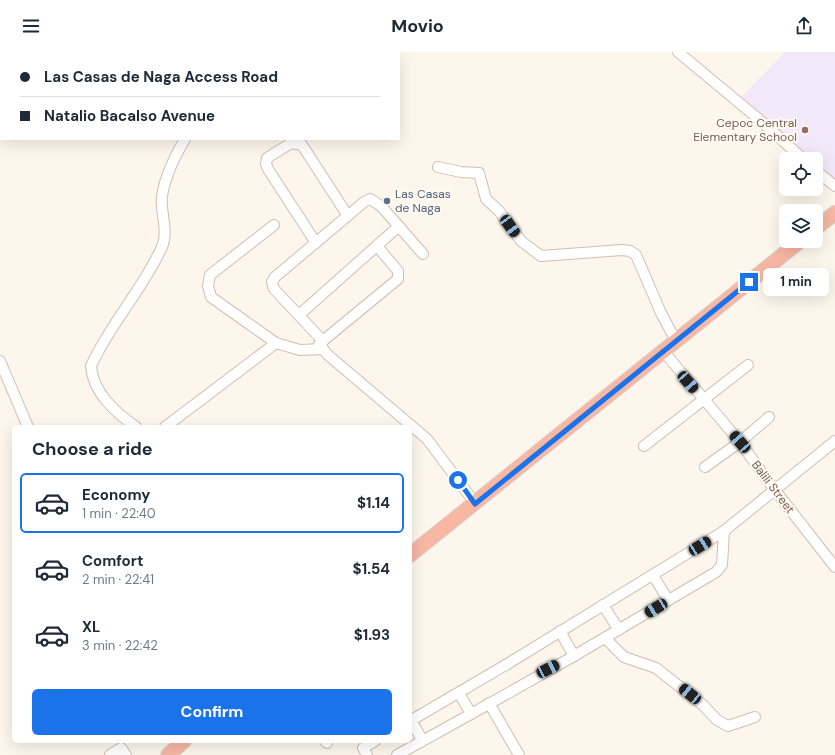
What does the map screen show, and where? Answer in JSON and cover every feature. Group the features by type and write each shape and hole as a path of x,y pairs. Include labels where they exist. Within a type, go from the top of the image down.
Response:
{"highway":[{"path":"823,222 835,213"},
{"path":"412,554 791,248"},
{"path":"168,755 182,743"}],"street":[{"path":"683,54 795,152"},
{"path":"134,425 114,409 101,395 95,384 91,366 116,323 141,286 162,247 166,236 162,214 162,196 166,179 184,140"},
{"path":"316,243 268,169 266,164 267,158 290,143 302,146 348,216"},
{"path":"438,167 461,172 479,173 486,199 500,211 521,241 541,256 622,250 630,251 636,256 676,341"},
{"path":"823,177 835,186"},
{"path":"411,425 322,345 299,315 274,289 272,282 275,277 364,202 370,199 381,206 423,254"},
{"path":"274,225 210,276 208,286 211,297 276,343 300,350 322,345 398,279 398,271 377,246"},
{"path":"299,315 399,226"},
{"path":"168,425 276,343"},
{"name":"Balili Street","path":"664,352 740,442 774,489 835,567"},
{"path":"0,361 27,425"},
{"path":"644,446 748,365"},
{"path":"705,467 740,442 769,417"},
{"path":"412,426 427,439 475,504"},
{"path":"412,720 459,693 724,531 835,441"},
{"path":"401,754 422,740 619,630 716,572 722,565 724,531"},
{"path":"653,575 668,600"},
{"path":"603,605 619,630"},
{"path":"560,631 574,656"},
{"path":"605,638 624,657 656,668 699,701 717,720 728,726 755,717"},
{"path":"459,693 471,714"},
{"path":"489,703 519,755"},
{"path":"412,724 422,740"},
{"path":"367,755 363,748 372,743"},
{"path":"110,755 121,748 126,755"}],"shaded area":[{"name":"Cepoc Central Elementary School","path":"785,52 835,52 835,179 823,169 823,152 802,152 738,100"}],"place":[{"name":"Cepoc Central Elementary School","path":"805,130"},
{"name":"Las Casas de Naga","path":"387,201"}],"route":[{"path":"458,480 475,504 749,282"}]}
